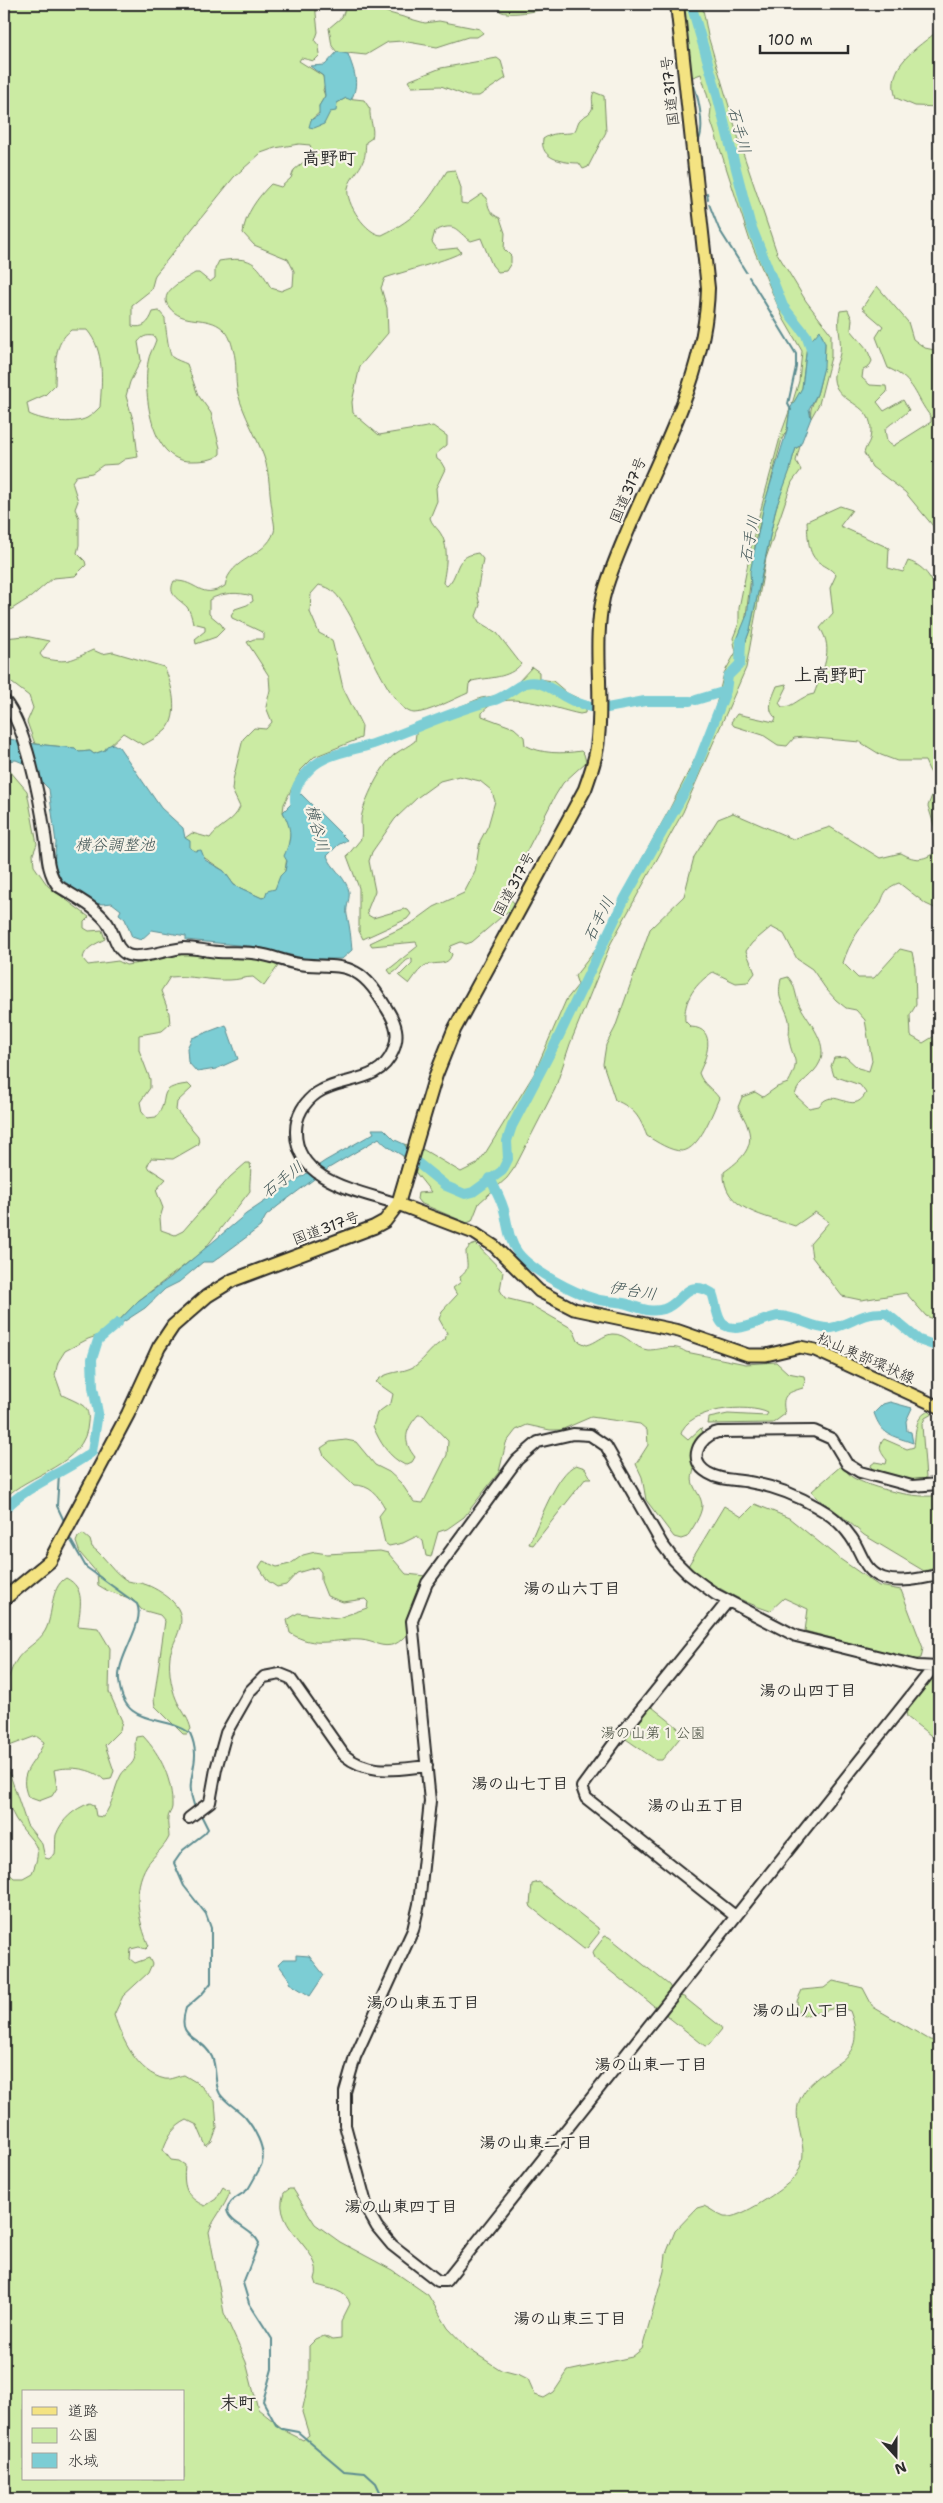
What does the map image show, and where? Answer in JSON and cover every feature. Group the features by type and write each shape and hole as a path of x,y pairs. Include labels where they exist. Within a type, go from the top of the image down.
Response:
{"highway":[{"name":"国道317号","path":"4,1599 50,1561 128,1414 159,1347 174,1326 207,1296 228,1282 374,1227 389,1217 398,1204 436,1075 454,1030 585,789 590,774 599,727 600,625 603,598 624,539 692,384 707,320 708,288 677,4"}],"main road":[{"name":"松山東部環状線","path":"398,1204 474,1232 494,1246 539,1291 574,1309 679,1331 748,1355 766,1355 800,1347 815,1350 939,1407"}],"street":[{"path":"4,700 15,716 24,739 43,822 48,867 52,879 58,886 103,917 111,927 116,944 122,952 136,957 188,948 250,953 297,964 344,968 362,976 392,1018 397,1036 396,1045 391,1056 377,1071 360,1079 325,1089 312,1098 302,1109 297,1119 297,1147 302,1158 313,1172 336,1183 398,1204"},
{"path":"939,1484 912,1486 860,1472 847,1464 832,1439 814,1431 718,1432 704,1437 697,1449 697,1456 702,1469 713,1476 786,1492 821,1509 847,1531 862,1560 873,1573 891,1580 939,1575"},
{"path":"582,1433 590,1435 606,1446 662,1544 674,1560 688,1574 728,1601 796,1636 910,1664 936,1668 735,1916 446,2281 438,2281 397,2249 376,2226 368,2210 348,2141 343,2110 345,2092 355,2057 409,1941 417,1916 430,1816 427,1766 412,1636 412,1621 427,1583 517,1460 538,1442 582,1433"},
{"path":"728,1601 623,1732 582,1787 586,1798 735,1916"},
{"path":"189,1818 210,1802 216,1769 226,1732 250,1691 264,1677 272,1674 290,1678 344,1755 354,1763 376,1770 427,1766"}],"green space":[{"path":"4,4 315,4 318,32 315,41 319,46 320,55 314,61 301,58 299,61 323,76 325,85 323,90 325,96 319,106 320,112 311,120 330,112 337,103 346,98 364,100 370,109 372,138 366,142 364,159 348,188 350,202 358,217 370,230 382,235 413,216 427,201 447,171 455,170 461,188 461,203 467,204 482,194 487,198 492,213 500,218 505,233 504,249 511,256 511,263 506,271 498,272 492,265 481,238 471,241 455,228 448,227 435,231 432,242 438,250 458,248 461,252 438,262 385,278 381,288 387,308 388,333 360,366 352,402 353,413 379,435 433,426 447,436 447,445 436,454 437,459 445,469 436,488 437,501 430,518 445,543 446,556 443,583 447,586 464,558 478,553 483,559 477,593 480,605 476,616 479,622 497,633 521,664 505,675 472,681 469,684 468,693 434,708 414,713 404,708 393,695 340,599 330,589 319,585 311,594 310,612 319,633 332,640 343,688 362,726 361,738 314,757 301,770 284,804 283,812 291,828 285,871 276,889 262,898 234,885 224,871 190,848 185,838 192,833 210,838 234,816 240,807 232,790 243,739 254,728 266,729 272,722 266,707 270,690 269,676 247,642 254,639 264,639 264,633 232,618 231,615 235,609 253,601 252,596 242,594 219,595 209,600 209,614 224,629 216,637 196,644 195,639 205,631 205,626 193,623 187,607 177,599 173,593 172,586 174,581 182,582 189,583 204,591 210,591 225,586 228,576 240,563 270,541 275,527 266,463 238,394 236,366 230,338 217,325 175,313 166,302 166,296 173,287 195,273 199,273 210,282 215,278 215,269 219,261 239,259 246,260 256,266 271,288 281,291 293,286 294,271 288,259 254,245 243,233 246,219 261,194 271,184 281,187 291,178 294,170 313,154 310,145 299,144 275,148 261,153 234,177 155,275 151,290 132,305 132,326 139,327 145,324 153,312 159,311 165,318 171,355 187,364 198,395 211,413 220,454 202,461 190,461 177,458 166,450 152,422 147,389 149,356 156,340 154,336 143,337 138,342 141,360 130,382 126,396 134,423 138,457 125,459 118,464 103,465 92,473 76,476 72,482 78,501 75,509 79,518 79,545 77,553 85,561 86,565 75,576 53,578 31,597 4,614","holes":["71,330 87,330 93,338 100,357 102,377 100,407 87,418 66,422 29,414 27,403 45,395 55,385 58,348 65,336"]},
{"path":"347,4 375,4 377,8 389,13 425,23 439,21 480,29 483,33 477,37 468,37 437,47 402,41 388,42 366,55 337,52 332,46 329,28 342,17"},
{"path":"500,4 557,4 537,10 504,13 500,11"},
{"path":"682,4 702,4 708,36 743,153 777,253 806,301 831,334 831,357 819,404 811,418 812,407 822,373 825,343 807,345 802,388 796,402 792,404 799,381 802,351 783,318 749,238 710,118 711,108 701,74 690,78"},
{"path":"939,30 939,107 915,106 896,98 895,76 899,67 913,51"},
{"path":"497,58 501,61 506,78 479,96 467,96 441,86 412,87 408,81 441,68"},
{"path":"594,92 604,96 606,132 588,167 583,169 579,163 560,161 549,155 543,146 543,139 553,134 574,132 580,119 591,111"},
{"path":"877,286 908,322 913,339 925,348 939,351 939,491 937,497 939,528 933,526 905,492 872,467 864,453 870,439 871,428 869,419 860,408 841,394 834,382 834,374 840,353 839,316 840,311 848,310 852,319 851,330 867,349 872,361 869,367 863,370 862,378 870,385 886,386 887,392 877,402 884,411 903,400 909,410 885,429 887,442 893,446 931,422 931,417 910,384 905,378 888,368 876,337 883,326 862,308"},
{"path":"790,409 787,430 782,439 756,538 741,654 750,630 776,508 796,448 800,446 796,461 801,470 792,482 766,558 746,668 683,812 611,943 570,1044 555,1089 515,1167 507,1178 479,1203 472,1221 467,1223 420,1203 417,1199 418,1193 431,1192 401,1154 417,1163 404,1144 424,1150 461,1172 477,1164 486,1152 534,1074 566,1000 578,985 575,976 597,948 625,890 700,749 715,709 724,673 736,652 733,638 739,623 739,608 753,538 781,434"},
{"path":"840,506 852,510 840,526 889,548 888,568 903,572 908,561 920,567 929,576 939,600 939,841 928,806 937,782 925,761 897,761 881,755 860,742 804,737 794,738 787,746 778,745 763,735 734,726 731,722 737,714 774,722 776,718 770,707 777,686 786,684 787,687 779,703 782,707 790,706 814,694 826,661 827,652 827,644 820,628 833,613 830,588 836,575 820,563 810,550 807,521"},
{"path":"25,636 49,641 40,654 43,658 64,661 93,650 102,654 113,652 164,667 170,681 174,708 170,724 164,732 143,745 123,733 105,750 94,754 90,751 79,752 75,748 35,744 27,722 33,708 29,696 4,677 4,638"},
{"path":"532,667 539,672 539,679 553,681 567,693 586,702 585,713 580,714 543,704 515,700 502,701 491,705 482,713 482,716 514,728 524,737 525,745 531,748 552,753 581,751 586,762 563,783 505,893 516,905 511,913 507,912 472,942 466,944 461,942 451,946 449,951 452,954 450,959 443,963 426,965 418,971 409,984 399,976 412,963 412,958 391,974 388,970 418,946 416,942 372,946 370,943 412,923 434,907 464,893 475,872 480,841 488,826 495,801 491,790 480,781 459,776 440,781 418,797 395,819 372,852 369,861 375,891 367,911 368,915 373,918 404,909 408,910 411,914 407,919 363,939 359,931 359,888 347,856 361,839 361,819 365,803 384,766 395,754 415,741 417,726 420,723 481,698 500,695 518,682"},
{"path":"4,764 27,791 37,844 33,854 34,866 48,886 89,917 84,922 84,928 89,931 102,930 105,939 91,947 84,955 83,959 88,965 118,961 126,965 174,953 255,957 278,966 264,986 253,977 222,980 170,977 161,991 169,1013 170,1024 162,1031 139,1035 139,1050 150,1079 150,1088 140,1102 142,1112 147,1118 156,1117 161,1110 167,1091 170,1088 188,1084 192,1088 177,1102 176,1110 198,1136 199,1144 173,1159 151,1158 147,1167 166,1179 156,1190 163,1208 160,1218 161,1230 175,1235 183,1231 230,1177 246,1163 250,1163 251,1166 250,1191 203,1251 138,1301 108,1332 88,1339 65,1351 58,1362 55,1375 62,1395 80,1404 87,1410 88,1419 85,1437 67,1459 14,1490 4,1499"},
{"path":"733,813 793,839 830,827 880,858 901,853 920,859 939,850 939,910 926,904 899,883 893,886 888,889 878,907 856,935 843,963 858,978 874,978 900,949 912,952 915,967 916,1005 910,1015 911,1036 923,1043 939,1035 939,1321 926,1316 906,1293 861,1300 842,1296 812,1257 810,1244 829,1222 815,1212 795,1226 759,1215 738,1203 730,1195 725,1185 724,1172 740,1159 749,1142 750,1135 747,1125 738,1107 742,1097 755,1092 763,1097 777,1087 788,1083 794,1069 795,1060 789,1039 789,1020 779,992 781,979 788,977 792,983 798,1002 819,1039 822,1054 817,1067 799,1086 795,1095 809,1108 819,1106 825,1100 831,1098 855,1102 861,1100 866,1093 860,1085 834,1076 831,1066 834,1058 846,1057 858,1068 869,1071 872,1061 865,1020 856,1010 846,1008 836,1000 812,969 797,959 784,934 771,927 752,943 746,951 755,973 748,982 736,983 713,972 701,981 688,999 685,1021 691,1027 705,1033 707,1038 707,1053 699,1073 703,1081 719,1098 705,1129 694,1144 682,1151 673,1150 659,1143 647,1136 639,1118 632,1110 615,1100 603,1064 606,1045 615,1028 650,929 684,896 694,857 718,819"},
{"path":"476,1244 503,1272 500,1290 505,1298 529,1304 573,1329 578,1341 587,1345 603,1337 617,1334 643,1349 677,1348 686,1352 746,1364 776,1362 788,1373 804,1376 803,1388 786,1396 784,1399 785,1414 773,1423 708,1424 709,1418 728,1414 766,1416 768,1413 747,1408 734,1408 706,1413 694,1418 686,1425 681,1434 688,1440 701,1428 703,1433 695,1446 692,1478 701,1499 702,1509 687,1537 681,1539 674,1537 646,1500 642,1477 636,1464 648,1445 647,1430 640,1424 591,1417 561,1430 550,1430 527,1425 516,1430 506,1443 499,1472 464,1517 447,1529 438,1532 431,1557 426,1556 423,1541 417,1536 403,1543 389,1546 385,1543 379,1516 385,1508 379,1499 369,1489 360,1485 354,1485 324,1456 321,1448 330,1442 346,1440 356,1442 375,1465 389,1472 401,1483 414,1502 423,1503 447,1455 448,1441 423,1415 418,1415 410,1426 407,1436 408,1446 415,1457 412,1462 405,1465 394,1458 382,1444 373,1426 377,1413 391,1403 393,1394 376,1382 384,1376 415,1366 436,1345 445,1340 447,1333 439,1319 442,1311 457,1295 453,1288 461,1282 460,1277 466,1271 466,1251 470,1246"},
{"path":"929,1411 932,1414 925,1418 922,1425 926,1478 920,1482 872,1469 871,1465 875,1462 886,1464 887,1460 880,1447 884,1439 907,1449 914,1447 918,1421"},
{"path":"576,1465 585,1468 591,1478 586,1478 533,1545 529,1544 555,1488 569,1470"},
{"path":"842,1465 852,1477 882,1489 920,1496 939,1495 939,1567 924,1571 864,1535 816,1497 812,1491"},
{"path":"755,1504 789,1518 840,1559 879,1586 901,1590 923,1648 921,1658 914,1660 805,1631 808,1609 784,1598 770,1611 748,1603 727,1592 688,1566 724,1506 742,1517"},
{"path":"83,1534 90,1540 92,1547 123,1578 128,1581 145,1584 157,1590 171,1600 178,1609 181,1623 170,1656 171,1682 174,1694 191,1729 187,1734 183,1734 155,1706 154,1699 165,1621 160,1615 142,1610 132,1599 108,1591 98,1585 97,1573 80,1553 76,1542 78,1537"},
{"path":"380,1551 388,1553 406,1574 426,1576 413,1604 407,1634 399,1642 386,1646 361,1640 308,1641 290,1633 287,1620 298,1613 338,1618 367,1608 368,1602 365,1599 343,1602 327,1596 321,1581 321,1572 317,1567 297,1573 286,1585 277,1587 268,1581 259,1567 263,1561 277,1567 290,1564 303,1555 315,1552 327,1554"},
{"path":"66,1578 77,1587 79,1593 78,1626 98,1628 110,1648 109,1692 122,1721 120,1730 105,1745 114,1771 111,1779 104,1780 94,1773 80,1769 54,1770 57,1788 52,1796 39,1801 28,1797 25,1780 28,1768 44,1742 36,1736 4,1748 4,1701 12,1668 21,1654 45,1631 54,1595 61,1582"},
{"path":"939,1676 939,1742 907,1717 906,1711 931,1679"},
{"name":"湯の山第１公園","path":"649,1707 652,1707 682,1731 683,1734 662,1760 656,1760 623,1737"},
{"path":"143,1736 155,1751 168,1778 172,1807 168,1817 169,1837 147,1865 139,1884 138,1905 142,1926 149,1946 146,1949 139,1947 131,1949 130,1959 135,1963 149,1958 152,1964 148,1973 123,1996 114,2015 126,2044 146,2070 155,2076 165,2079 184,2075 199,2084 215,2101 217,2128 212,2141 206,2146 197,2125 187,2120 172,2132 163,2150 171,2160 179,2161 185,2165 185,2185 189,2195 198,2203 205,2206 216,2199 223,2187 230,2192 209,2232 224,2313 246,2362 258,2409 287,2432 303,2440 309,2435 302,2412 309,2380 309,2346 315,2340 324,2336 332,2340 341,2339 341,2322 350,2304 348,2299 341,2293 317,2285 313,2259 284,2218 282,2206 284,2193 289,2189 293,2189 315,2224 340,2242 392,2270 428,2295 448,2328 467,2348 501,2370 528,2379 535,2395 544,2398 554,2392 568,2371 632,2357 642,2349 664,2271 666,2254 675,2231 697,2208 704,2206 724,2217 740,2214 771,2196 798,2173 803,2153 797,2113 801,2097 820,2075 841,2061 849,2053 854,2043 855,2029 850,2011 839,2007 804,2016 798,2013 797,2001 802,1990 824,1988 833,1981 863,1988 873,2007 930,2040 939,2041 939,2499 4,2499 4,1869 14,1878 23,1878 32,1873 36,1864 37,1851 33,1841 17,1822 7,1802 4,1801 4,1765 7,1766 27,1825 42,1844 45,1858 49,1859 55,1854 56,1835 59,1829 65,1819 79,1808 90,1803 94,1805 96,1816 103,1817 109,1807 121,1775 134,1759 136,1737"},
{"path":"539,1882 598,1928 599,1933 587,1948 584,1949 531,1907 532,1884"},
{"path":"605,1936 609,1937 669,1985 671,1989 657,2006 654,2006 594,1958 592,1953"},
{"path":"679,1996 684,1997 722,2029 709,2045 705,2046 667,2016 666,2012"}],"water":[{"path":"337,52 348,54 356,82 354,94 351,100 346,98 337,103 336,111 330,112 324,124 314,128 309,127 311,120 319,115 319,106 325,96 323,76 310,66 325,65"},
{"path":"820,330 825,343 824,367 817,394 809,409 811,418 800,446 796,448 776,508 750,630 741,655 736,642 747,615 751,586 750,572 764,505 787,430 790,409 802,388 807,345"},
{"name":"横谷調整池","path":"4,738 35,744 75,748 79,752 90,751 94,754 105,750 107,746 113,744 119,747 161,808 183,828 185,838 190,841 190,848 195,851 201,850 205,860 224,871 234,885 262,898 265,897 267,891 275,889 280,876 285,871 287,861 284,856 290,834 283,812 301,794 347,840 338,845 327,856 346,883 349,891 347,912 352,950 342,959 307,959 258,947 186,940 186,936 152,930 141,940 132,937 125,919 119,914 121,910 112,903 94,903 61,879 54,865 56,843 49,789 42,782 39,770 16,760 4,761"},
{"path":"226,1025 238,1059 216,1069 197,1072 188,1062 187,1048 192,1038"},
{"path":"372,1129 384,1129 395,1140 404,1144 418,1164 391,1149 379,1138 329,1168 278,1206 266,1216 260,1227 213,1262 203,1262 179,1282 165,1289 145,1308 108,1332 138,1301 171,1277 246,1214 325,1161 374,1133"},
{"path":"890,1402 912,1408 906,1421 907,1431 911,1432 913,1443 888,1434 877,1421 874,1413 883,1404"},
{"path":"296,1955 309,1956 324,1975 310,1996 289,1983 290,1980 278,1964 283,1959 296,1959"}],"waterway":[{"name":"石手川","path":"691,4 714,83 750,223 783,306 806,335 813,355"},
{"path":"691,79 700,109 701,134 699,140"},
{"path":"700,154 702,171"},
{"path":"707,193 708,199"},
{"path":"709,204 719,229 746,272"},
{"path":"749,277 796,354 796,367 788,404 791,410"},
{"name":"石手川","path":"409,1156 446,1186 465,1194 473,1192 502,1171 508,1159 507,1141 512,1126 558,1038 625,898 691,781 726,691 728,676 740,664 741,641"},
{"name":"横谷川","path":"298,813 295,800 298,784 310,769 323,759 373,744 464,709 495,700 526,683 533,682 545,685 580,704 591,707"},
{"name":"横谷川","path":"696,700 726,691"},
{"name":"横谷川","path":"607,708 645,701 690,701"},
{"name":"伊台川","path":"490,1178 503,1205 511,1239 518,1253 524,1260 543,1274 565,1287 587,1296 653,1311 670,1306 690,1289 703,1289 712,1293 721,1322 724,1325 738,1328 780,1316 793,1318 819,1327 831,1328 869,1314 886,1313 919,1340 939,1347"},
{"name":"石手川","path":"4,1510 24,1493 92,1452 98,1413 93,1387 92,1359 98,1340 118,1323"},
{"path":"59,1474 57,1506 64,1521"},
{"path":"69,1537 86,1567 137,1604 139,1612 138,1621 122,1661 120,1671 119,1680 122,1696 128,1706 136,1713 179,1727 190,1733 195,1753 191,1786 194,1805"},
{"path":"202,1817 208,1829 183,1850 174,1863 184,1886 206,1914 211,1928 211,1983 186,2008 184,2026 191,2037 208,2050 214,2061 217,2086 220,2094 242,2114 255,2132 261,2145 263,2157 261,2165 249,2188 232,2200 227,2210 232,2220 252,2234 259,2243 243,2283 249,2303 272,2339 272,2369 263,2401 276,2425 282,2429 298,2432 344,2471 365,2473 376,2483 382,2496 381,2499"}],"district":[{"name":"高野町","path":"329,158"},
{"name":"上高野町","path":"830,675"},
{"name":"湯の山六丁目","path":"572,1588"},
{"name":"湯の山四丁目","path":"808,1690"},
{"name":"湯の山七丁目","path":"520,1783"},
{"name":"湯の山五丁目","path":"696,1805"},
{"name":"湯の山東五丁目","path":"423,2002"},
{"name":"湯の山八丁目","path":"801,2010"},
{"name":"湯の山東一丁目","path":"651,2064"},
{"name":"湯の山東二丁目","path":"536,2142"},
{"name":"湯の山東四丁目","path":"401,2206"},
{"name":"湯の山東三丁目","path":"570,2318"},
{"name":"末町","path":"238,2403"}]}
